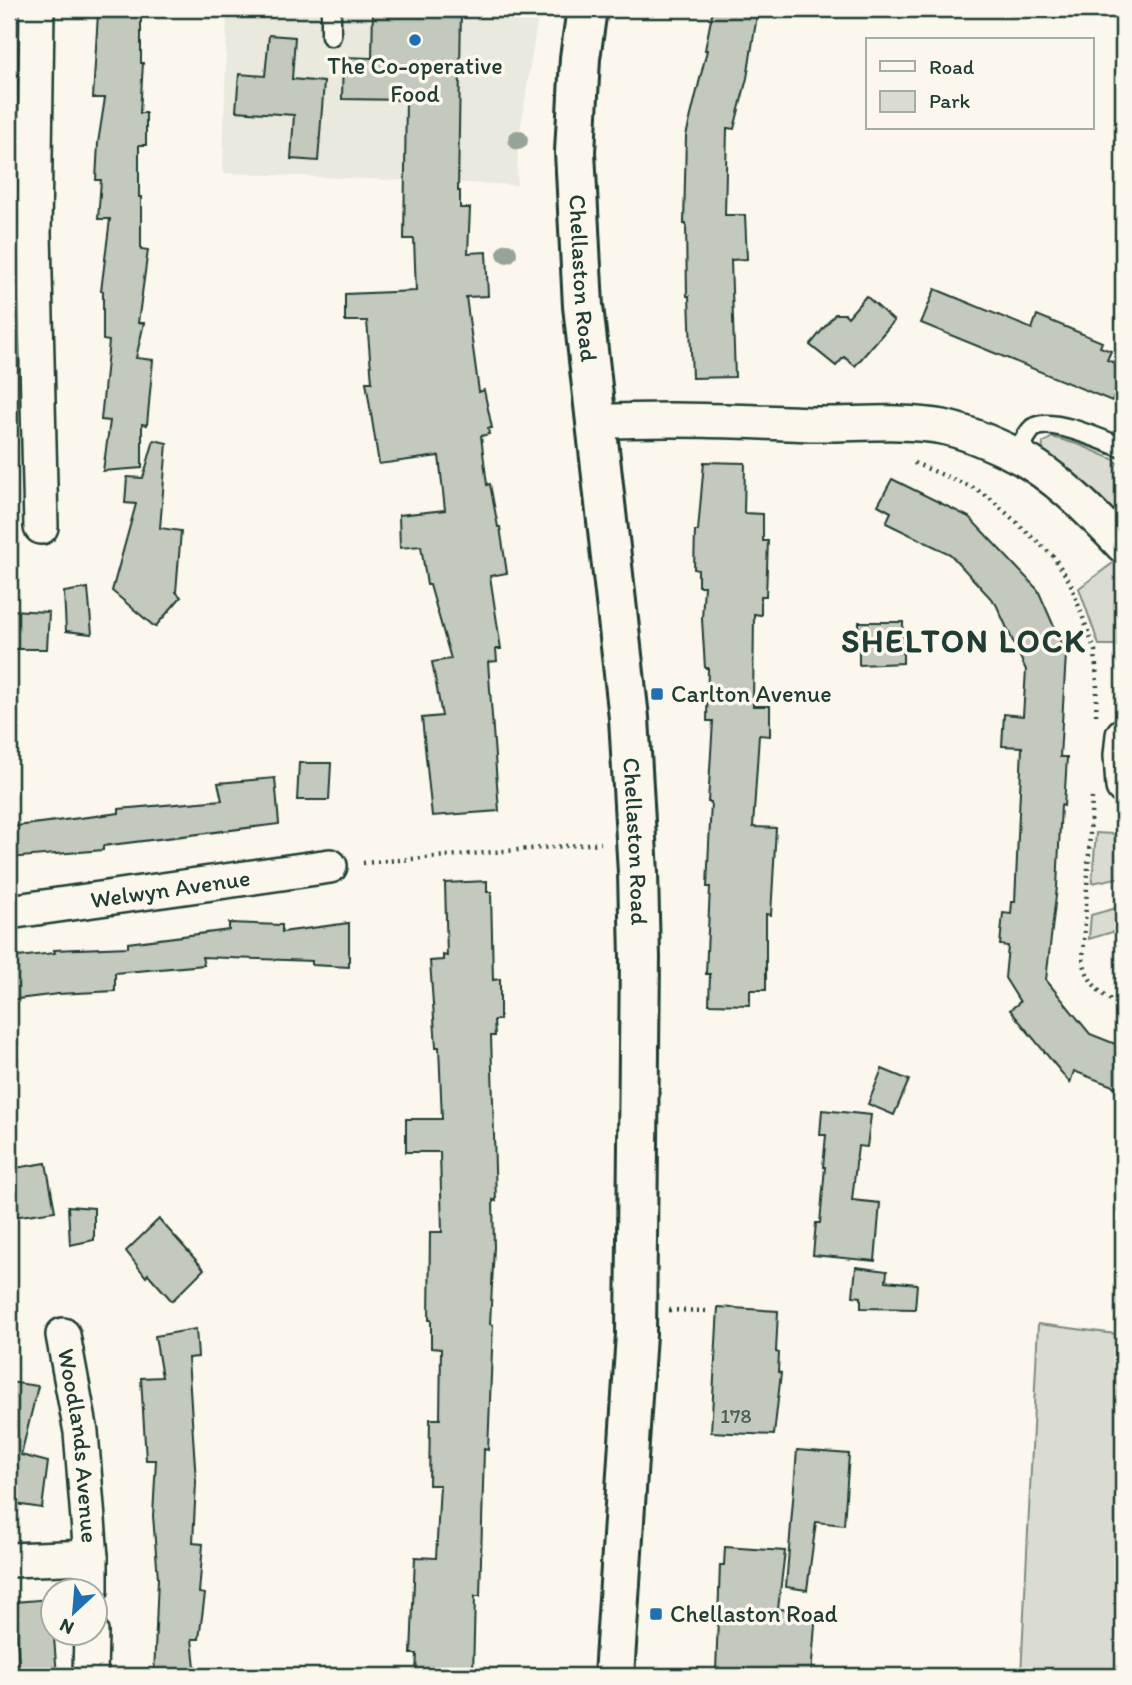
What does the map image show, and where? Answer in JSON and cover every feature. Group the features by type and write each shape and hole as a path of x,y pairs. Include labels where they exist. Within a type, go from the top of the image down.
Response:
{"main road":[{"name":"Chellaston Road","path":"587,9 580,58 575,152 583,306 629,718 640,958 636,1334 614,1676"}],"street":[{"path":"37,9 21,233 41,527"},
{"path":"597,422 659,418 849,425 897,423 944,428 1016,456 1055,482 1090,512 1123,546"},
{"path":"1108,786 1121,755 1109,728"},
{"name":"Welwyn Avenue","path":"9,912 330,866"},
{"name":"Woodlands Avenue","path":"63,1335 81,1432 91,1576"},
{"name":"Woodlands Avenue","path":"9,1560 91,1557"},
{"path":"90,1676 91,1646"}],"lane":[{"path":"331,9 331,36"},
{"path":"1016,456 1030,430 1040,424 1073,430 1123,448"}],"path":[{"path":"914,463 972,487 990,498 1053,556 1070,582 1095,651 1097,684 1109,728"},
{"path":"1108,786 1083,958 1085,974 1109,1001 1123,1006"},
{"path":"330,866 636,841"}],"shaded area":[{"path":"227,9 539,9 518,145 517,185 223,173"}],"green space":[{"path":"1052,437 1115,460 1123,471 1123,525 1042,454 1043,443"},
{"path":"1117,560 1123,564 1123,645 1099,645 1079,588"},
{"path":"1096,833 1113,834 1119,844 1122,877 1092,883"},
{"path":"1123,906 1123,929 1089,939 1091,915"},
{"path":"1038,1324 1123,1335 1123,1676 1021,1676"}],"building":[{"path":"373,9 461,9 458,191 460,208 470,208 468,253 486,252 488,296 466,297 479,392 484,390 492,428 488,428 489,434 481,436 487,485 490,484 500,527 507,573 490,576 501,649 496,649 497,661 488,662 499,811 432,816 422,718 442,716 432,662 451,659 430,585 427,585 421,546 400,548 399,515 445,510 439,456 379,464 366,382 372,382 367,321 345,321 345,294 416,291 414,239 404,239 406,100 342,99 343,57 372,58"},
{"path":"713,9 758,9 747,78 734,129 727,128 725,215 745,215 747,259 731,260 735,377 692,378 684,224 686,136 707,50"},
{"path":"98,13 141,13 143,63 140,113 146,113 146,145 139,145 139,197 141,249 148,250 138,323 144,323 136,358 153,360 147,425 142,424 142,468 103,471 110,421 101,420 109,341 103,340 101,291 110,219 98,219 101,180 96,180 98,143 105,98 93,98"},
{"path":"269,35 295,37 292,79 324,82 318,161 291,159 294,115 236,111 239,74 265,76"},
{"path":"935,289 1032,329 1037,315 1102,342 1100,347 1111,351 1107,360 1123,366 1112,401 921,323"},
{"path":"866,296 894,321 855,366 844,357 836,366 810,345 835,314 845,314 848,317"},
{"path":"154,440 167,443 160,528 181,531 176,592 181,597 155,627 112,591 136,504 125,503 127,477 143,478"},
{"path":"704,462 745,463 744,513 763,514 763,541 768,541 766,596 761,596 761,615 754,614 753,706 770,706 770,736 759,735 753,827 776,828 771,915 766,914 766,990 750,990 750,1005 709,1004 710,974 706,974 711,802 708,802 713,721 707,721 708,668 705,668 702,619 704,586 698,586 698,570 694,569 695,531 698,531"},
{"path":"892,479 969,517 1038,590 1066,654 1060,757 1067,757 1064,806 1061,805 1057,887 1046,980 1090,1034 1123,1047 1123,1090 1074,1071 1070,1083 1010,1010 1020,1002 1005,978 1008,946 1000,945 1003,913 1011,914 1012,902 1015,902 1022,747 1002,746 1004,714 1023,716 1026,670 996,604 950,554 886,523 891,512 878,505"},
{"path":"88,588 92,634 66,631 64,592"},
{"path":"9,610 49,612 47,649 9,649"},
{"path":"859,622 903,622 903,663 859,665"},
{"path":"299,763 331,763 329,800 297,800"},
{"path":"275,778 279,824 103,846 103,850 9,858 9,827 119,813 119,809 222,800 218,783"},
{"path":"487,881 487,892 491,892 493,980 500,979 500,1020 494,1020 495,1036 491,1036 496,1201 493,1200 494,1247 490,1324 493,1325 488,1450 484,1449 480,1596 475,1596 473,1674 416,1672 417,1654 411,1654 415,1557 436,1558 440,1485 429,1485 430,1419 440,1419 441,1349 431,1348 430,1232 442,1232 440,1152 406,1152 406,1119 442,1119 439,1047 436,1047 430,961 443,960 443,955 447,956 445,883"},
{"path":"229,923 282,925 282,932 349,923 349,967 312,965 312,961 202,957 204,965 115,973 115,991 9,1000 9,958 55,953 54,950 128,947 128,943 229,930"},
{"path":"882,1069 909,1080 894,1115 868,1104"},
{"path":"822,1110 871,1115 867,1147 858,1146 852,1200 880,1203 875,1261 813,1255 816,1223 820,1223 825,1167 826,1135 820,1135"},
{"path":"46,1163 55,1211 13,1217 9,1169"},
{"path":"68,1206 94,1208 94,1240 70,1245"},
{"path":"159,1219 204,1269 172,1301 148,1274 146,1277 126,1251"},
{"path":"856,1267 887,1271 886,1281 917,1284 915,1309 861,1308 861,1297 853,1296"},
{"path":"718,1307 778,1311 776,1352 779,1353 778,1372 781,1373 774,1435 711,1432"},
{"path":"196,1329 198,1357 188,1358 196,1482 193,1543 203,1544 199,1593 205,1594 199,1639 192,1639 196,1676 154,1676 158,1578 153,1516 156,1460 146,1460 141,1378 162,1377 155,1336"},
{"path":"9,1382 38,1386 21,1455 48,1462 42,1508 9,1503"},
{"path":"797,1450 849,1454 844,1525 816,1522 807,1590 786,1587"},
{"path":"725,1547 785,1551 778,1609 816,1612 811,1676 716,1671 720,1565 724,1565"},
{"path":"38,1600 38,1646 55,1646 57,1676 20,1676 14,1602"}],"place":[{"name":"The Co-operative Food","path":"415,40"},
{"name":"Carlton Avenue","path":"657,694"},
{"name":"Chellaston Road","path":"656,1614"}],"district":[{"name":"SHELTON LOCK","path":"964,641"}]}
